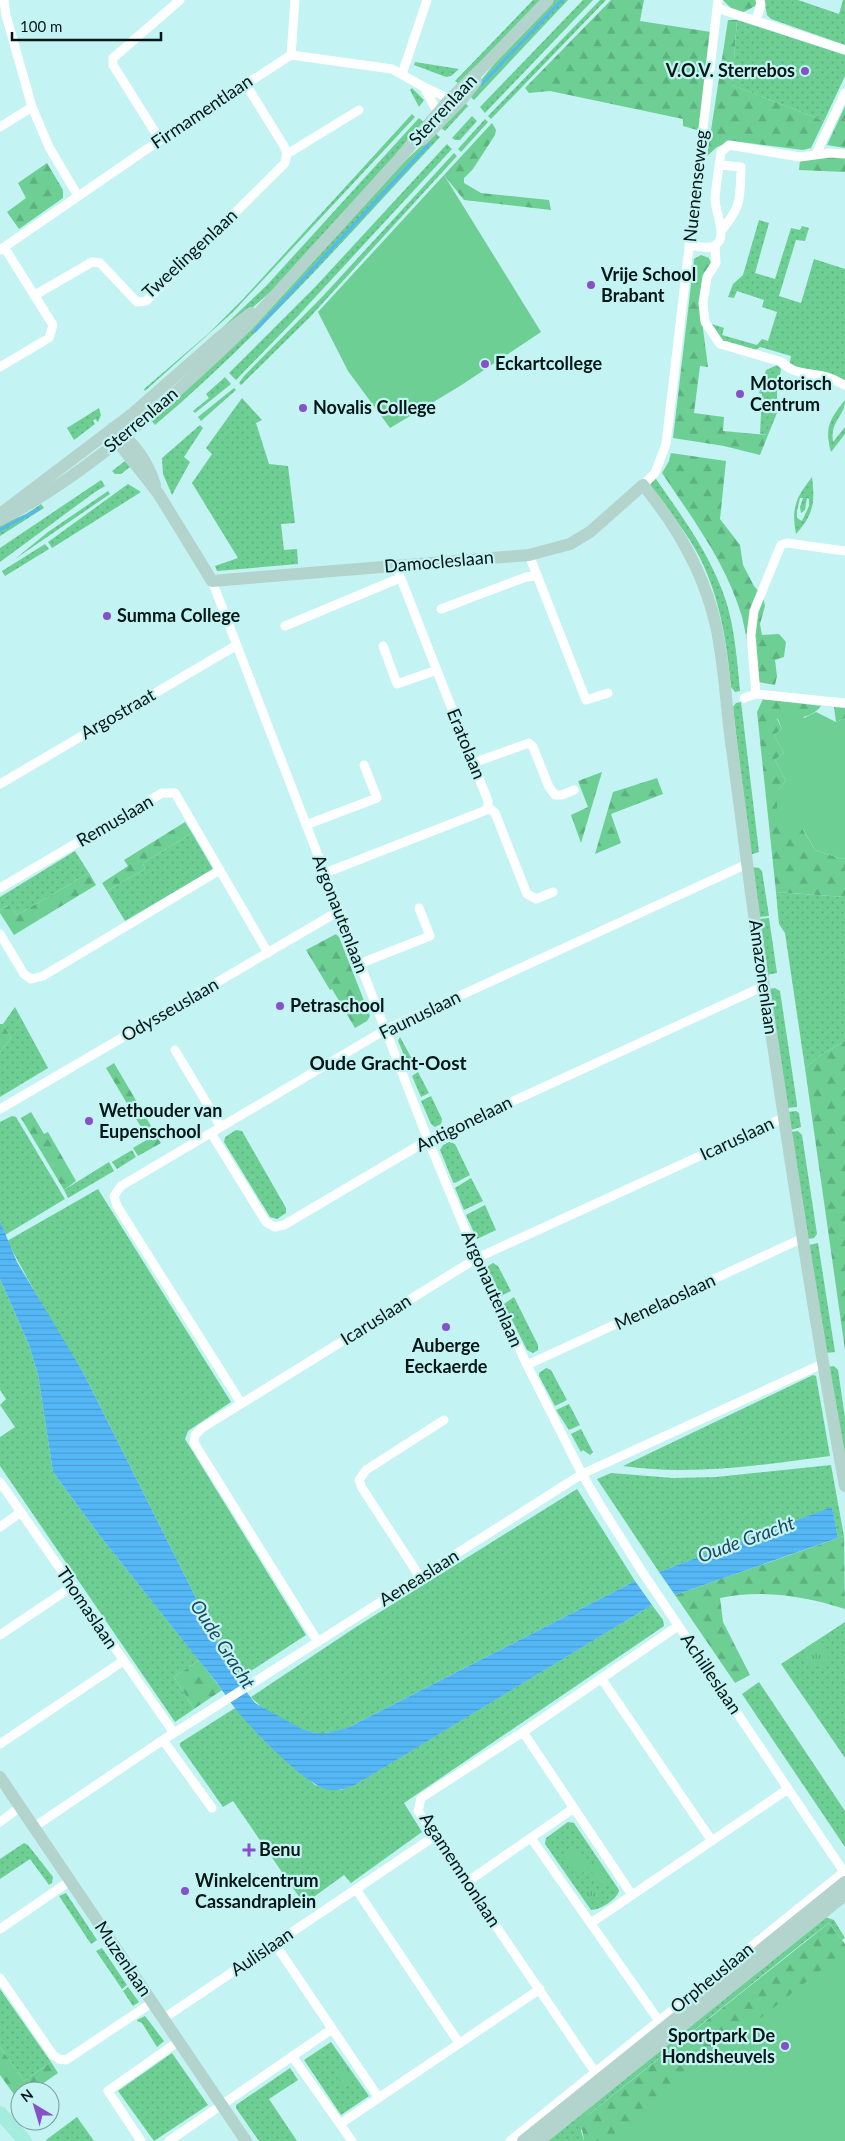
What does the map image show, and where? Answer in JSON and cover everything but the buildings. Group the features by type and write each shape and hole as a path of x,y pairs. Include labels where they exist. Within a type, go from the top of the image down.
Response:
{"main road":[{"path":"0,2113 25,2141"},
{"path":"0,2117 16,2141"}],"street":[{"path":"4,0 6,15 32,107 49,147 78,196"},
{"path":"160,140 113,65 114,58 180,0"},
{"path":"294,0 291,54 392,70 424,88 450,99"},
{"path":"402,74 427,0"},
{"name":"Sterrenlaan","path":"0,520 28,506 118,435 220,337 268,301 400,158 450,99 548,0"},
{"path":"756,20 761,4 760,0"},
{"path":"718,4 756,20 845,50"},
{"name":"Nuenenseweg","path":"643,485 655,473 666,444 718,4"},
{"name":"Firmamentlaan","path":"2,248 245,82 291,54"},
{"name":"Sterrenlaan","path":"400,158 437,126 457,105 488,62"},
{"path":"245,82 287,154"},
{"path":"424,88 438,113"},
{"path":"816,154 845,93"},
{"path":"0,126 32,107"},
{"name":"Tweelingenlaan","path":"34,295 92,262 100,263 136,302 146,301 285,163 287,154 359,110"},
{"path":"689,245 709,248 715,246 720,240 721,231 715,202 721,152 729,145 800,156 830,153 845,154"},
{"path":"719,165 741,167 740,201 737,211 721,231"},
{"path":"715,246 716,263 707,277 703,303 705,322 720,344 782,362 786,368 802,373 824,376 845,384"},
{"path":"0,368 49,338 54,325 2,248"},
{"name":"Sterrenlaan","path":"0,514 118,435"},
{"name":"Argonautenlaan","path":"118,435 158,493 212,581 428,1140 477,1258 527,1366 582,1474"},
{"name":"Damocleslaan","path":"212,581 529,555 553,550 577,540 590,532 643,485"},
{"name":"Amazonenlaan","path":"643,485 660,505 683,540 700,576 716,626 764,986 822,1364 845,1486"},
{"path":"756,694 751,635 754,611 781,545 787,543 845,551"},
{"path":"529,555 586,700 608,693"},
{"name":"Eratolaan","path":"396,566 488,801 488,807 495,813 527,894 536,899 553,892"},
{"path":"441,609 526,577 536,576"},
{"path":"285,626 400,578"},
{"name":"Argostraat","path":"0,784 237,645"},
{"path":"383,646 397,684 437,670"},
{"path":"744,698 756,694 845,703"},
{"path":"473,763 529,743 533,747 549,787 555,795 562,795 574,790"},
{"path":"306,825 377,798 364,765"},
{"name":"Remuslaan","path":"0,888 162,793 170,791 175,793 268,953"},
{"path":"325,873 484,811 488,807"},
{"name":"Faunuslaan","path":"241,1404 117,1206 114,1196 121,1186 385,1030 747,864"},
{"path":"0,934 24,974 32,979 43,976 220,870"},
{"path":"359,964 430,936 419,908"},
{"name":"Odysseuslaan","path":"0,1109 339,911"},
{"name":"Antigonelaan","path":"211,1133 266,1222 275,1227 284,1225 428,1140 764,986"},
{"path":"175,1050 222,1127"},
{"name":"Icaruslaan","path":"318,1642 194,1443 195,1436 202,1428 477,1258 785,1117"},
{"name":"Menelaoslaan","path":"527,1366 803,1238"},
{"name":"Aeneaslaan","path":"34,1827 174,1733 582,1474 822,1364"},
{"path":"420,1577 362,1488 359,1480 366,1470 444,1420"},
{"name":"Achilleslaan","path":"582,1474 678,1626 845,1872"},
{"name":"Thomaslaan","path":"0,1482 174,1733"},
{"path":"0,1527 21,1512"},
{"path":"0,1635 72,1586"},
{"name":"Agamemnonlaan","path":"595,2072 418,1811 421,1798 523,1732 678,1626"},
{"path":"0,1744 123,1661"},
{"path":"601,1678 712,1841"},
{"path":"523,1732 632,1895"},
{"path":"164,1740 212,1808"},
{"name":"Muzenlaan","path":"0,1777 246,2141"},
{"path":"591,1923 788,1789"},
{"path":"0,1822 20,1807"},
{"path":"467,1882 574,1808"},
{"name":"Aulislaan","path":"164,2018 435,1836"},
{"path":"531,1838 659,2021"},
{"name":"Orpheuslaan","path":"510,2141 845,1872"},
{"path":"0,1929 70,1881"},
{"name":"Orpheuslaan","path":"523,2141 845,1882"},
{"path":"356,1889 459,2044"},
{"name":"Orpheuslaan","path":"539,2141 845,1895"},
{"path":"275,1944 379,2098"},
{"path":"0,1978 53,2055 58,2059 66,2060 152,2002"},
{"path":"340,2124 540,1989"},
{"path":"169,2141 332,2029"},
{"path":"141,2141 108,2091 179,2041"},
{"path":"292,2056 352,2141"}],"green space":[{"path":"533,0 541,0 460,85 455,81"},
{"path":"554,0 568,0 474,100 469,95 504,52"},
{"path":"583,0 593,0 485,113 480,107"},
{"path":"600,0 606,0 491,119 488,116"},
{"path":"611,0 644,0 640,21 711,32 700,128 697,130 683,126 683,119 550,91 529,93 525,88"},
{"path":"723,0 757,0 755,6 742,13 732,9"},
{"path":"764,0 798,0 839,14 843,0 845,0 845,45 771,19 767,15"},
{"path":"728,20 737,20 732,85 824,121 811,148 803,150 732,141 717,147 707,156"},
{"path":"737,20 845,55 845,76 824,121 732,85"},
{"path":"415,62 459,69 451,76 446,77 414,65"},
{"path":"412,88 424,100 419,107 410,90"},
{"path":"464,101 468,106 445,131 440,127"},
{"path":"845,106 845,148 827,145"},
{"path":"412,114 415,117 233,312 145,391 144,389 209,333 243,299"},
{"path":"472,116 477,121 460,140 452,138"},
{"path":"419,118 425,123 275,288 252,308 219,331 267,285"},
{"path":"485,119 488,122 461,152 458,149"},
{"path":"492,123 496,130 495,135 473,169 464,178 464,183 481,193 549,200 551,210 464,200 444,175"},
{"path":"435,133 440,137 266,321 230,357 155,425 152,421 148,424 404,162"},
{"path":"447,144 452,149 236,380 229,373 316,286"},
{"path":"454,153 457,156 310,317 241,385 239,383 244,376 323,296"},
{"path":"830,156 845,158 845,172 799,170 800,161"},
{"path":"47,163 63,190 63,198 19,229 7,212 26,198 18,183"},
{"path":"444,175 541,332 460,386 390,428 348,371 318,312"},
{"path":"759,220 769,223 755,273 775,279 791,228 800,230 802,226 809,228 805,241 796,240 779,296 801,303 814,259 845,269 845,381 789,366 791,356 760,347 752,352 722,341 711,325 724,328 722,335 757,345 762,339 768,341 777,312 762,307 764,300 737,291 734,298 728,297 733,284 743,275"},
{"path":"701,255 709,258 711,263 700,306 708,367 700,366 694,413 724,417 723,431 768,435 760,455 724,446 673,438 694,259"},
{"path":"777,365 781,369 777,392 777,413 768,435 760,434 762,394 759,393 766,370"},
{"path":"225,377 231,384 195,413 193,411 209,398 206,394"},
{"path":"234,388 236,390 201,421 198,417"},
{"path":"242,398 262,420 256,423 269,464 288,466 295,523 281,524 284,550 297,549 298,564 217,571 215,566 238,558 192,483 212,454 206,448"},
{"path":"845,400 843,411 835,424 833,442 845,427 845,434 831,452 828,430 832,418"},
{"path":"99,408 101,415 98,422 95,419 93,421 95,424 74,440 67,428"},
{"path":"200,425 203,428 184,457 190,462 172,495 163,474 162,458"},
{"path":"671,453 726,461 720,519 740,545 743,565 754,586 763,597 765,606 760,624 762,635 779,634 786,642 784,657 775,660 777,676 775,685 753,681 742,617 727,578 697,524 662,473"},
{"path":"125,461 130,467 121,474 115,474 112,471"},
{"path":"654,476 704,552 720,584 732,623 740,691 735,692 731,687 722,621 707,573 689,539 650,486"},
{"path":"812,477 812,507 807,520 796,534 794,517 796,503","holes":["800,498 803,498 800,507 801,513 805,510 807,498 809,499 809,506 802,521 797,518 797,511"]},
{"path":"101,480 105,486 0,562 0,548"},
{"path":"128,484 141,492 52,548 48,542"},
{"path":"108,491 110,494 15,559 48,532"},
{"path":"41,504 44,508 0,536 0,525 26,514"},
{"path":"45,544 49,549 5,576 2,571"},
{"path":"763,699 821,706 817,711 807,716 777,719 782,729 774,735 784,753 775,760 786,781 779,789 815,850 842,859 845,858 845,897 776,892 757,712"},
{"path":"741,702 759,852 750,855 733,707 736,703"},
{"path":"796,706 804,718 816,712 836,722 845,718 845,858 842,859 815,850 803,829 789,836 776,814 779,789 786,781 775,760 784,753 774,735 782,729 777,717"},
{"path":"834,707 845,708 845,718 836,722"},
{"path":"602,772 581,843 571,815 588,807 578,781"},
{"path":"657,778 663,794 611,814 621,843 595,854 613,792"},
{"path":"185,822 192,833 143,863 145,869 107,891 102,883 128,866 124,860"},
{"path":"192,833 213,869 125,921 107,891 145,869 143,863"},
{"path":"75,851 89,873 17,915 12,908 7,906 0,910 0,897"},
{"path":"751,867 759,868 762,871 769,916 758,917"},
{"path":"89,873 96,885 14,935 0,913 0,910 10,905 17,915"},
{"path":"776,892 845,897 845,1041 819,1056 805,1068 785,933 779,924"},
{"path":"769,918 777,973 767,975 758,919"},
{"path":"336,934 339,937 370,1016 367,1021 355,1028 306,950"},
{"path":"775,988 780,991 797,1107 787,1108 769,989"},
{"path":"15,1007 48,1068 0,1097 0,1052 11,1038 3,1024"},
{"path":"0,1024 3,1024 11,1038 0,1052"},
{"path":"400,1037 417,1068 411,1071 398,1041"},
{"path":"845,1041 845,1350 805,1068 819,1056"},
{"path":"114,1063 161,1143 138,1156 133,1148 148,1139 106,1068"},
{"path":"418,1072 429,1093 421,1097 412,1076"},
{"path":"431,1096 442,1119 441,1124 435,1127 431,1124 421,1101"},
{"path":"796,1111 799,1113 801,1127 791,1130 788,1112"},
{"path":"31,1112 44,1134 48,1132 76,1181 64,1190 21,1118"},
{"path":"12,1116 16,1117 65,1199 5,1235 0,1221 0,1122"},
{"path":"236,1130 242,1131 286,1208 286,1213 277,1219 270,1217 224,1142 225,1137"},
{"path":"798,1131 802,1135 817,1234 814,1238 808,1239 791,1132"},
{"path":"449,1142 455,1144 470,1175 455,1183 440,1150 443,1145"},
{"path":"132,1150 136,1157 117,1169 112,1162"},
{"path":"109,1162 114,1171 68,1198 64,1190"},
{"path":"471,1178 483,1201 464,1210 455,1188"},
{"path":"98,1189 231,1402 188,1431 185,1439 306,1635 237,1680 83,1372 52,1323 7,1241"},
{"path":"485,1205 496,1230 477,1239 466,1215"},
{"path":"818,1243 835,1352 825,1353 809,1245"},
{"path":"493,1263 498,1266 511,1291 501,1296 488,1269 488,1266"},
{"path":"0,1279 29,1345 38,1375 53,1472 100,1536 199,1660 174,1677 194,1709 175,1722 0,1466 0,1437 15,1427 0,1405 6,1399 0,1390"},
{"path":"514,1297 538,1345 538,1350 533,1353 527,1350 504,1304"},
{"path":"834,1366 838,1370 845,1418 845,1468 827,1367"},
{"path":"546,1368 551,1370 567,1400 555,1406 539,1376 539,1373"},
{"path":"813,1375 816,1376 830,1456 753,1466 700,1470 649,1469 623,1466"},
{"path":"569,1404 580,1425 569,1430 556,1410"},
{"path":"581,1429 593,1452 590,1455 583,1450 581,1452 571,1434"},
{"path":"831,1465 844,1536 838,1538 832,1508 659,1572 597,1479 611,1473 673,1478 716,1477"},
{"path":"577,1489 635,1581 347,1728 324,1733 309,1731 281,1720 251,1697 356,1627"},
{"path":"844,1536 845,1609 799,1597 783,1595 751,1594 720,1598 723,1622 750,1675 735,1683 675,1595"},
{"path":"652,1605 663,1620 664,1626 404,1803 422,1832 351,1883 344,1875 304,1904 233,1801 223,1807 180,1746 180,1743 235,1708 315,1785 332,1790 341,1790 355,1785"},
{"path":"845,1622 845,1758 781,1664"},
{"path":"825,1643 829,1663 807,1666 805,1648 812,1644"},
{"path":"199,1660 222,1690 194,1709 174,1677"},
{"path":"759,1682 845,1811 845,1847 742,1694"},
{"path":"568,1822 574,1823 619,1890 612,1900 599,1908 591,1910 545,1844 546,1838"},
{"path":"24,1843 28,1845 53,1877 52,1883 49,1885 30,1859 0,1879 0,1859"},
{"path":"574,1847 589,1868 579,1875 563,1854"},
{"path":"598,1866 609,1880 601,1885 591,1871"},
{"path":"589,1888 599,1897 589,1904 582,1894"},
{"path":"66,1893 97,1940 91,1944 59,1896"},
{"path":"822,1916 834,1920 845,1938 842,1940 829,1923 804,1942 588,2115 581,2131 584,2141 543,2141"},
{"path":"829,1923 845,1944 845,1968 623,2141 584,2141 581,2123 588,2115"},
{"path":"102,1948 127,1985 122,1989 96,1951"},
{"name":"Sportpark De Hondsheuvels","path":"845,1951 845,2141 605,2141"},
{"path":"128,1987 139,2002 133,2006 123,1991"},
{"path":"0,1989 51,2062 24,2081 0,2047"},
{"path":"145,2016 164,2041 157,2047 142,2023 137,2021"},
{"path":"331,2042 369,2096 341,2115 304,2060"},
{"path":"0,2047 24,2081 10,2081 10,2089 0,2075"},
{"path":"172,2053 208,2105 154,2141 118,2091"},
{"path":"51,2062 58,2073 46,2081 24,2081"},
{"path":"346,2064 356,2079 344,2087 334,2072"},
{"path":"290,2068 298,2080 269,2099 297,2141 259,2141 236,2108 236,2105"},
{"path":"77,2117 94,2141 46,2140"}],"water":[{"path":"0,1221 17,1262 83,1372 232,1673 255,1703 302,1729 315,1733 326,1733 347,1728 635,1581 652,1605 355,1785 345,1789 333,1790 317,1785 278,1754 230,1702 100,1536 53,1472 38,1375 29,1345 0,1279"},
{"path":"832,1507 838,1538 675,1595 659,1572"}],"waterway":[{"path":"482,84 562,0"},
{"path":"255,331 429,144"},
{"path":"0,530 39,509"}],"place":[{"name":"V.O.V. Sterrebos","path":"805,71"},
{"name":"Vrije School Brabant","path":"591,285"},
{"name":"Eckartcollege","path":"485,364"},
{"name":"Motorisch Centrum","path":"740,394"},
{"name":"Novalis College","path":"303,408"},
{"name":"Summa College","path":"107,616"},
{"name":"Petraschool","path":"280,1006"},
{"name":"Wethouder van Eupenschool","path":"89,1121"},
{"name":"Auberge Eeckaerde","path":"446,1327"},
{"name":"Benu","path":"249,1850"},
{"name":"Winkelcentrum Cassandraplein","path":"185,1891"},
{"name":"Sportpark De Hondsheuvels","path":"785,2046"}],"district":[{"name":"Oude Gracht-Oost","path":"388,1063"}],"water label":[{"name":"Oude Gracht","path":"746,1539"},
{"name":"Oude Gracht","path":"223,1644"}]}
